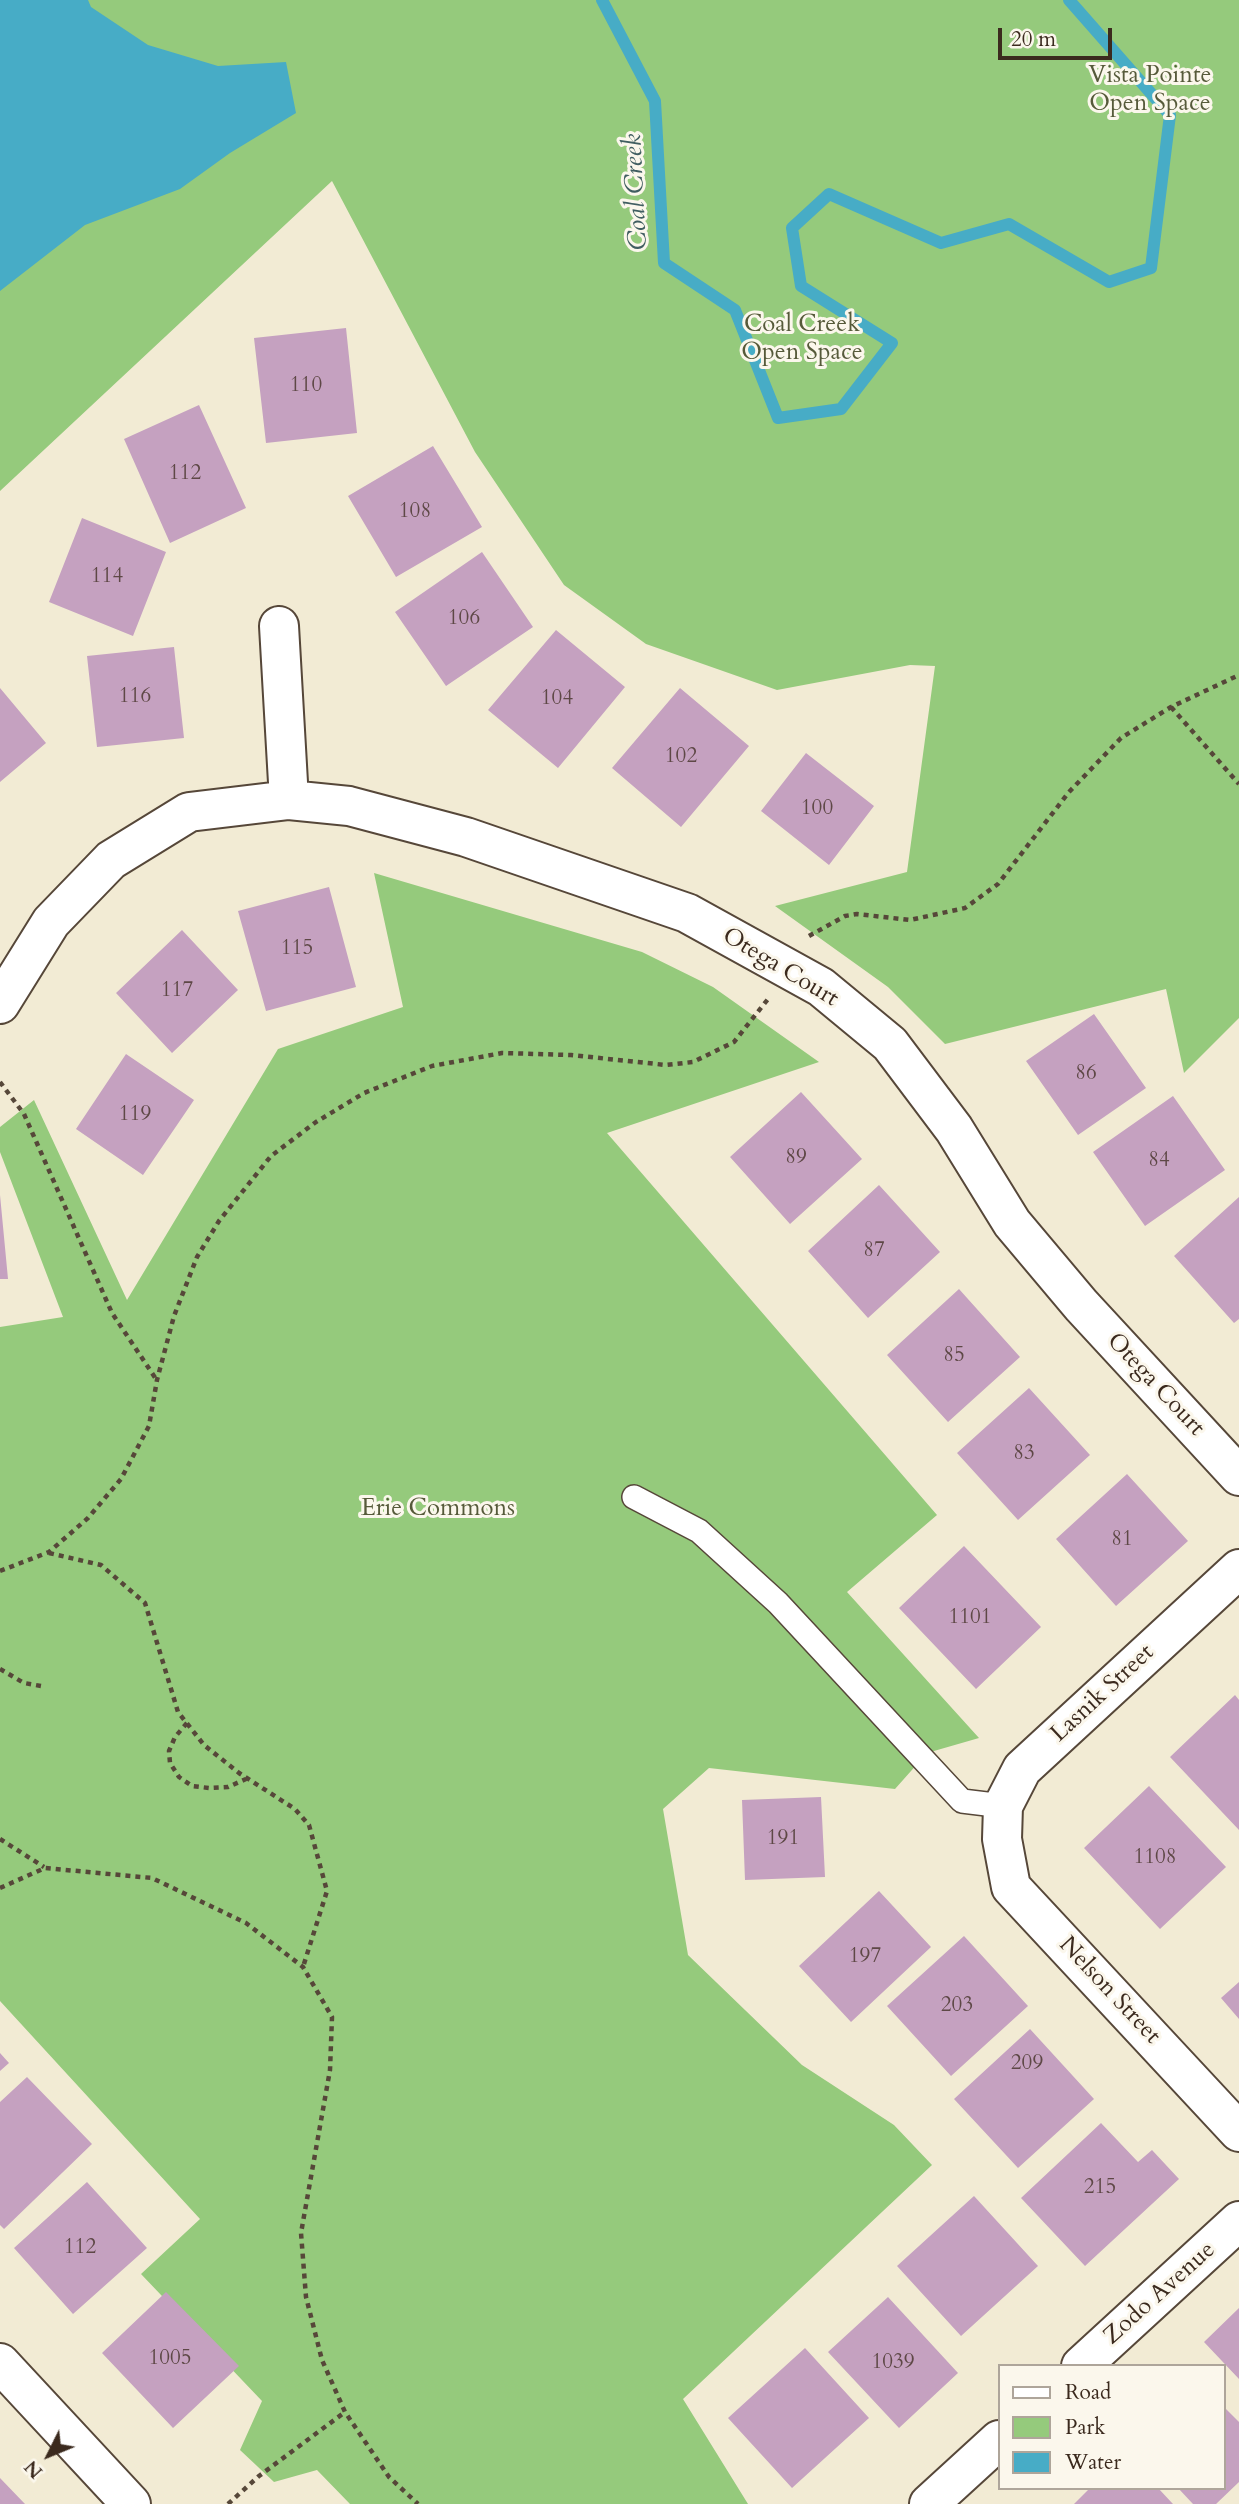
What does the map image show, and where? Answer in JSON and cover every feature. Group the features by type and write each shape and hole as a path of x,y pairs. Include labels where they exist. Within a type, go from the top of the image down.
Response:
{"street":[{"path":"279,626 289,800"},
{"name":"Otega Court","path":"0,1004 51,922 111,860 189,812 289,800 349,806 466,837 687,913 821,987 890,1044 954,1129 1012,1223 1081,1305 1239,1476"},
{"name":"Lasnik Street","path":"1003,1822 1023,1769 1239,1569"},
{"name":"Nelson Street","path":"1003,1822 1011,1886 1239,2132"},
{"name":"Zodo Avenue","path":"1083,2364 1239,2221"},
{"path":"0,2363 131,2504"},
{"path":"929,2504 998,2441"}],"lane":[{"path":"634,1497 699,1531 778,1603 962,1801 1003,1822"}],"path":[{"path":"804,942 810,933 845,916 857,914 910,919 939,916 965,908 982,898 1015,864 1094,764 1121,738 1171,707 1239,675"},
{"path":"1171,707 1239,784"},
{"path":"0,1571 48,1552 88,1518 121,1479 149,1426 157,1380 174,1316 197,1257 219,1222 271,1156 316,1122 364,1093 432,1066 502,1054 571,1055 652,1064 693,1062 734,1042 754,1020 774,989"},
{"path":"0,1082 24,1114 112,1313 157,1380"},
{"path":"48,1552 101,1565 145,1603 178,1712 204,1745 247,1779 295,1809 309,1825 327,1891 303,1966"},
{"path":"0,1669 24,1683 41,1686"},
{"path":"187,1723 175,1737 169,1751 170,1763 178,1777 192,1786 209,1788 229,1787 247,1779"},
{"path":"0,1839 45,1868 152,1878 246,1923 303,1966 331,2017 330,2070 301,2233 306,2297 322,2360 345,2412 389,2477 418,2504"},
{"path":"0,1888 45,1868"},
{"path":"228,2504 259,2476 345,2412"}],"green space":[{"name":"Coal Creek Open Space","path":"0,0 1239,0 1239,1018 1184,1073 1166,989 945,1044 888,987 775,906 907,872 935,666 910,665 777,690 646,644 564,585 475,452 332,181 0,491"},
{"name":"Erie Commons","path":"374,873 642,952 713,987 819,1062 607,1133 937,1515 847,1592 979,1738 927,1753 895,1789 709,1768 663,1809 688,1955 802,2065 894,2125 932,2165 683,2399 748,2504 350,2504 317,2470 274,2482 240,2450 262,2401 141,2274 200,2219 0,2001 0,1327 63,1317 0,1152 0,1127 34,1100 127,1300 278,1049 403,1007"}],"water":[{"path":"0,0 88,0 91,7 148,45 218,66 286,62 296,113 230,153 180,189 85,225 0,291"}],"building":[{"path":"346,328 357,433 266,443 254,338"},
{"path":"199,405 246,508 170,543 124,439"},
{"path":"433,446 482,527 396,577 348,496"},
{"path":"82,518 166,552 133,636 49,602"},
{"path":"482,552 533,627 446,686 395,612"},
{"path":"556,630 625,687 558,768 488,710"},
{"path":"174,647 184,738 97,747 87,656"},
{"path":"0,688 46,743 0,782"},
{"path":"680,688 749,746 681,827 612,768"},
{"path":"806,753 874,806 829,865 761,811"},
{"path":"329,887 356,987 266,1011 238,911"},
{"path":"182,930 238,990 172,1053 116,993"},
{"path":"1094,1014 1146,1088 1078,1135 1026,1061"},
{"path":"126,1054 194,1100 143,1175 76,1129"},
{"path":"801,1092 862,1159 790,1224 730,1157"},
{"path":"1173,1096 1225,1170 1145,1226 1093,1152"},
{"path":"879,1185 940,1252 868,1318 808,1251"},
{"path":"0,1195 8,1279 0,1279"},
{"path":"1239,1197 1239,1319 1234,1323 1174,1256"},
{"path":"959,1289 1020,1357 948,1422 887,1355"},
{"path":"1029,1388 1090,1455 1018,1520 957,1453"},
{"path":"1127,1474 1188,1541 1116,1606 1056,1539"},
{"path":"964,1546 1041,1627 976,1689 899,1608"},
{"path":"1235,1695 1239,1700 1239,1830 1170,1757"},
{"path":"1149,1786 1226,1867 1160,1929 1084,1848"},
{"path":"821,1797 825,1877 745,1880 742,1800"},
{"path":"879,1891 931,1947 851,2022 799,1966"},
{"path":"964,1936 1028,2006 951,2076 887,2006"},
{"path":"1239,1982 1239,2019 1221,1998"},
{"path":"1030,2029 1094,2099 1018,2168 954,2099"},
{"path":"0,2053 9,2063 0,2071"},
{"path":"27,2077 92,2144 4,2229 0,2225 0,2102"},
{"path":"1101,2123 1138,2162 1152,2150 1179,2179 1085,2266 1021,2198"},
{"path":"87,2182 147,2248 73,2314 14,2248"},
{"path":"974,2196 1038,2266 961,2336 897,2266"},
{"path":"166,2292 239,2366 173,2428 102,2353"},
{"path":"888,2297 958,2373 899,2428 828,2352"},
{"path":"1239,2308 1239,2379 1225,2364 1204,2342"},
{"path":"805,2348 869,2418 792,2488 728,2418"},
{"path":"1225,2408 1239,2422 1239,2482 1216,2504 1193,2504 1180,2490 1225,2490"},
{"path":"0,2478 25,2504 0,2504"},
{"path":"1088,2490 1160,2490 1173,2504 1074,2504"}],"waterway":[{"name":"Coal Creek","path":"602,0 655,101 664,263 735,310 778,418 841,409 892,343 801,286 792,228 829,194 941,243 1009,224 1109,282 1151,268 1170,115 1069,0"}],"park label":[{"name":"Vista Pointe Open Space","path":"1150,90"}]}
